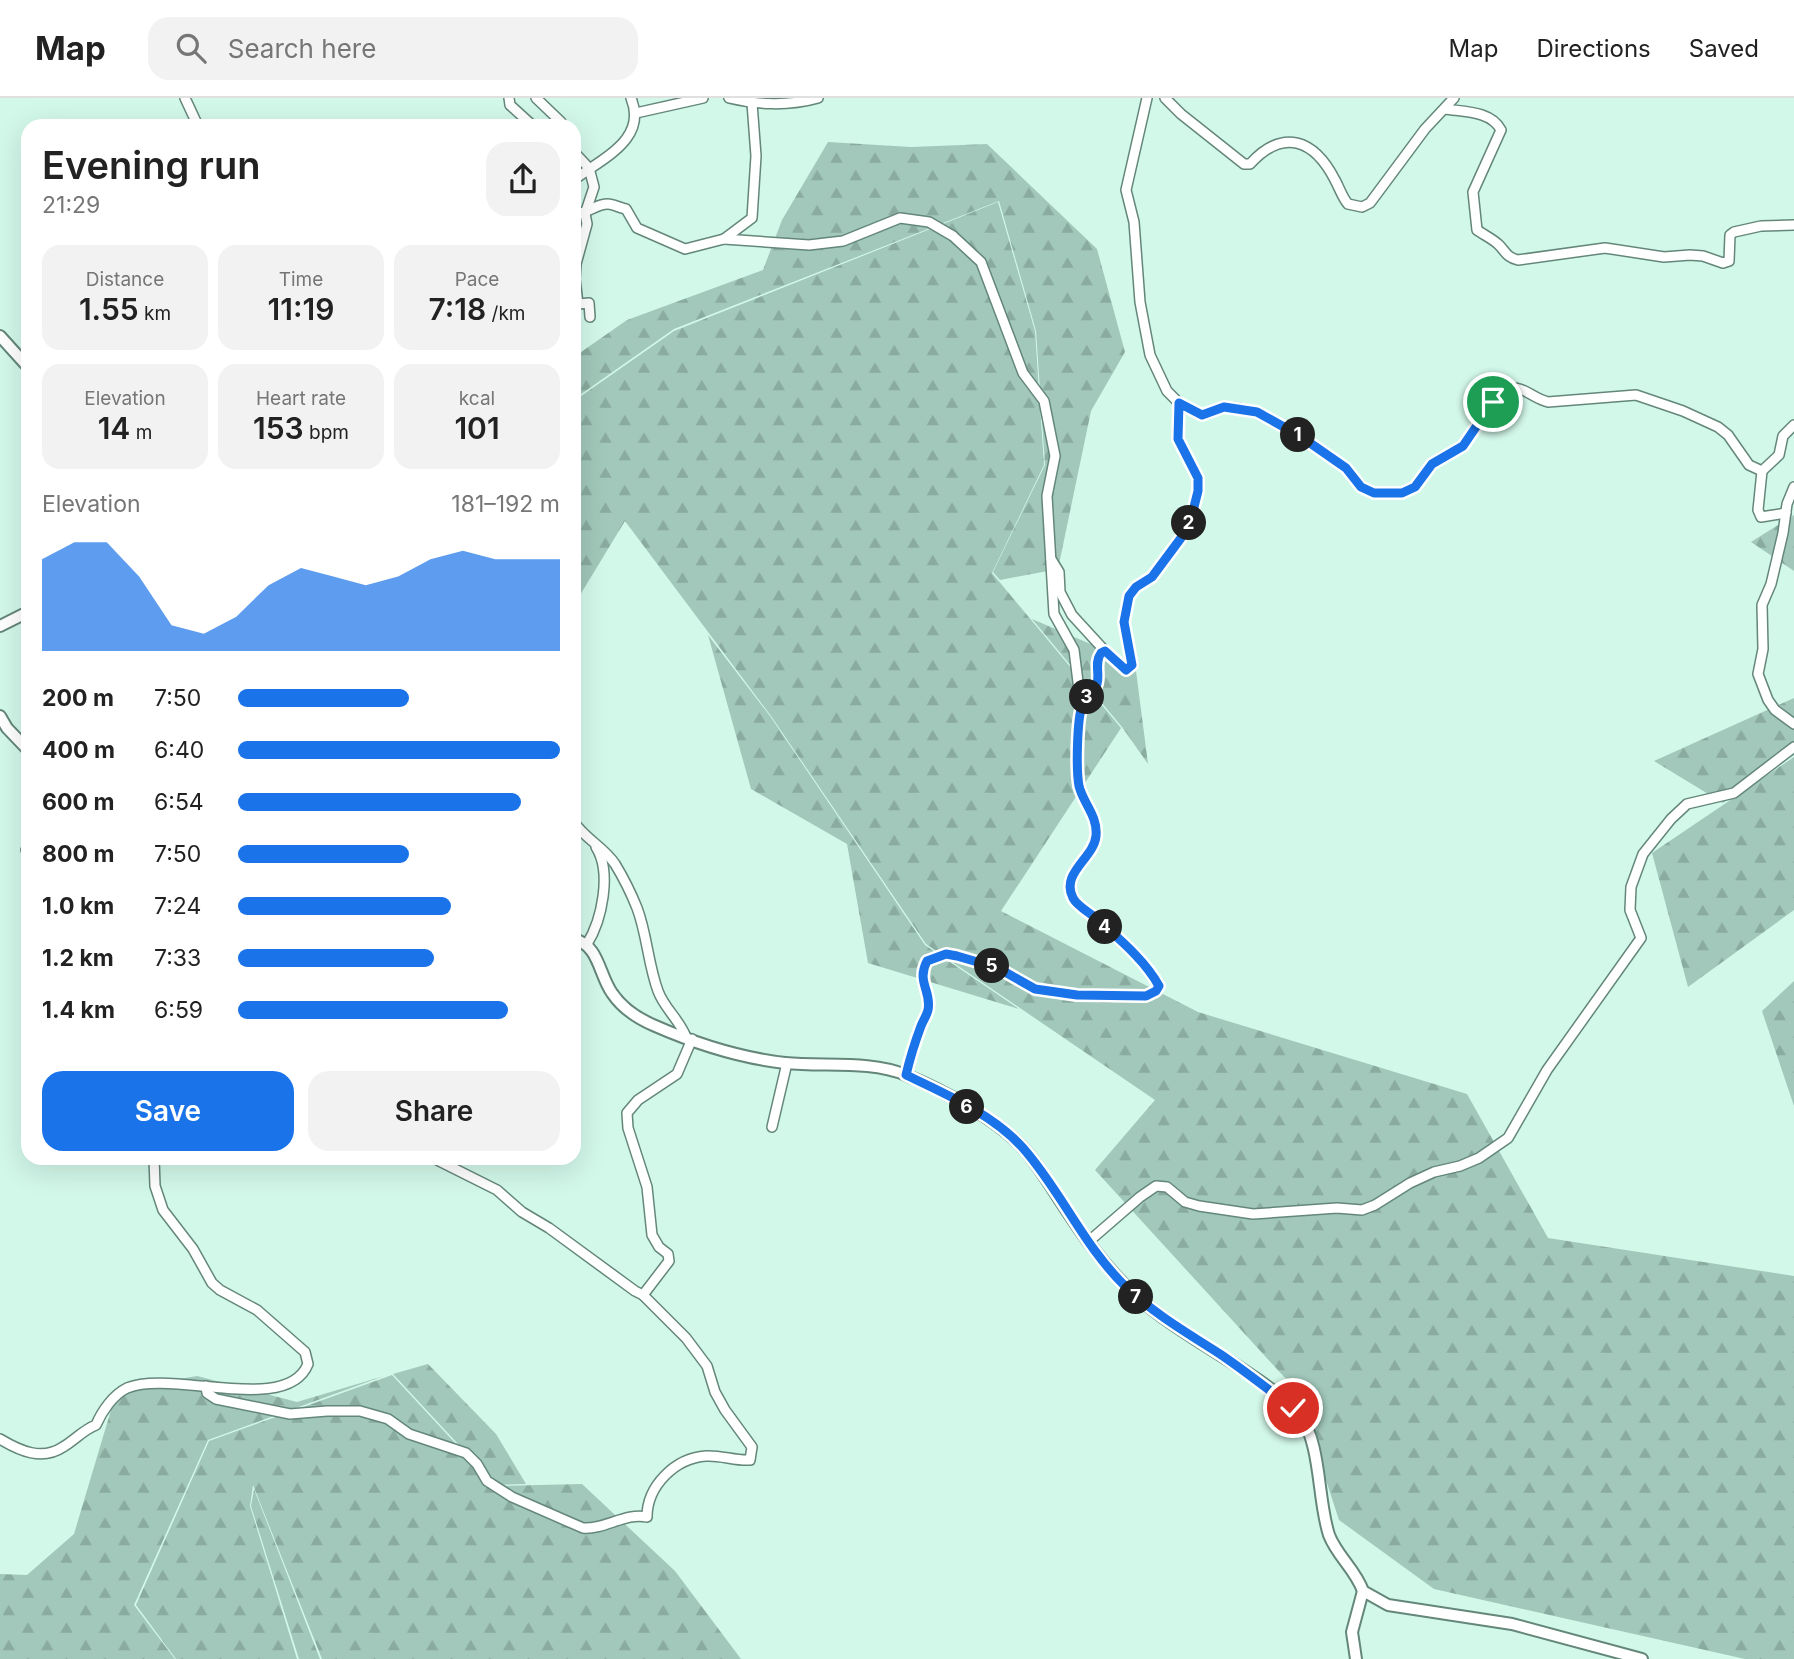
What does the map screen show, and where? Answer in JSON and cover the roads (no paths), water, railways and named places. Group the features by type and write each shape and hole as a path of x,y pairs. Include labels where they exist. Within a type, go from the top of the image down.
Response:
{"street":[{"path":"185,98 195,119"},
{"path":"509,98 510,105 525,119"},
{"path":"581,175 630,138 635,113 631,98"},
{"path":"635,113 703,98"},
{"path":"729,98 752,103 804,102 818,98"},
{"path":"1147,98 1126,190 1135,222 1140,302 1150,355 1167,391 1179,403 1202,415 1224,407 1257,412 1300,436 1346,468 1361,487 1374,493 1402,493 1415,487 1432,464 1463,446 1500,393 1509,387 1517,387 1548,402 1636,395 1683,411 1718,427 1728,435 1749,465 1762,471"},
{"path":"1165,98 1244,164 1250,164 1272,145 1286,141 1298,142 1324,162 1348,204 1362,207 1370,203 1383,188 1425,130 1454,98"},
{"path":"540,100 558,119"},
{"path":"724,239 752,218 756,156 752,103"},
{"path":"1445,109 1478,113 1497,123 1501,130 1473,191 1478,230 1499,245 1505,255 1512,259 1605,248 1664,257 1703,256 1723,263 1729,261 1730,235 1734,232 1760,226 1794,225"},
{"path":"581,160 589,169 594,187 585,214 587,224 581,246"},
{"path":"581,214 609,204 625,209 637,228 685,249 724,239 809,244 844,241 900,218 929,222 953,236 981,262 1023,373 1044,401 1055,456 1046,496 1054,614 1074,650 1081,708 1077,770 1080,789 1091,810 1096,837 1093,849 1077,867 1073,876 1073,899 1127,948 1159,986 1156,991 1146,996 1129,997 1035,989 998,968 946,954 927,961 922,970 922,982 928,994 928,1011 906,1075"},
{"path":"581,305 589,303 590,317"},
{"path":"0,336 21,360"},
{"path":"1049,556 1059,572 1060,592 1072,615 1105,651 1126,670 1130,669 1132,658 1124,622 1129,596 1136,587 1152,577 1181,538 1191,519 1198,491 1198,478 1178,439 1179,403"},
{"path":"1786,513 1761,517 1758,510 1762,471 1779,455 1783,436 1794,425"},
{"path":"1794,487 1771,584 1762,605 1763,649 1758,674 1775,710 1794,724"},
{"path":"0,626 21,615"},
{"path":"1081,708 1097,685 1098,656 1105,651"},
{"path":"0,718 21,742"},
{"path":"1088,1242 1140,1196 1156,1186 1167,1187 1185,1202 1253,1214 1337,1208 1362,1210 1375,1206 1410,1183 1434,1172 1479,1158 1508,1138 1547,1070 1641,938 1630,909 1631,887 1643,854 1671,819 1687,804 1734,793 1794,747"},
{"path":"581,829 600,846 615,865 637,909 658,992 689,1038 677,1074 638,1100 627,1113 628,1128 647,1187 652,1235 659,1247 668,1254 669,1261 643,1295"},
{"path":"587,944 598,926 604,889 603,861 591,840"},
{"path":"581,942 587,944 594,954 611,992 623,1006 648,1023 740,1054 787,1063 878,1069 906,1075 980,1114 1016,1141 1110,1270 1145,1304 1241,1369 1303,1419 1315,1458 1330,1537 1338,1554 1359,1578 1363,1591 1352,1632 1356,1659"},
{"path":"772,1127 787,1063"},
{"path":"0,1439 33,1454 52,1452 63,1448 96,1425 107,1406 128,1388 180,1383 257,1390 277,1388 305,1373 308,1364 305,1352 257,1310 212,1283 193,1249 163,1210 155,1186 154,1165"},
{"path":"205,1386 207,1394 216,1399 290,1414 327,1410 360,1411 388,1419 409,1434 466,1454 477,1464 487,1480 512,1497 583,1528 594,1529 639,1515 647,1517 647,1504 654,1486 683,1463 703,1456 750,1460 752,1447 715,1392 707,1366 686,1338 643,1295 522,1212 497,1189 447,1165"},
{"path":"1363,1591 1388,1605 1512,1624 1642,1659"}]}
